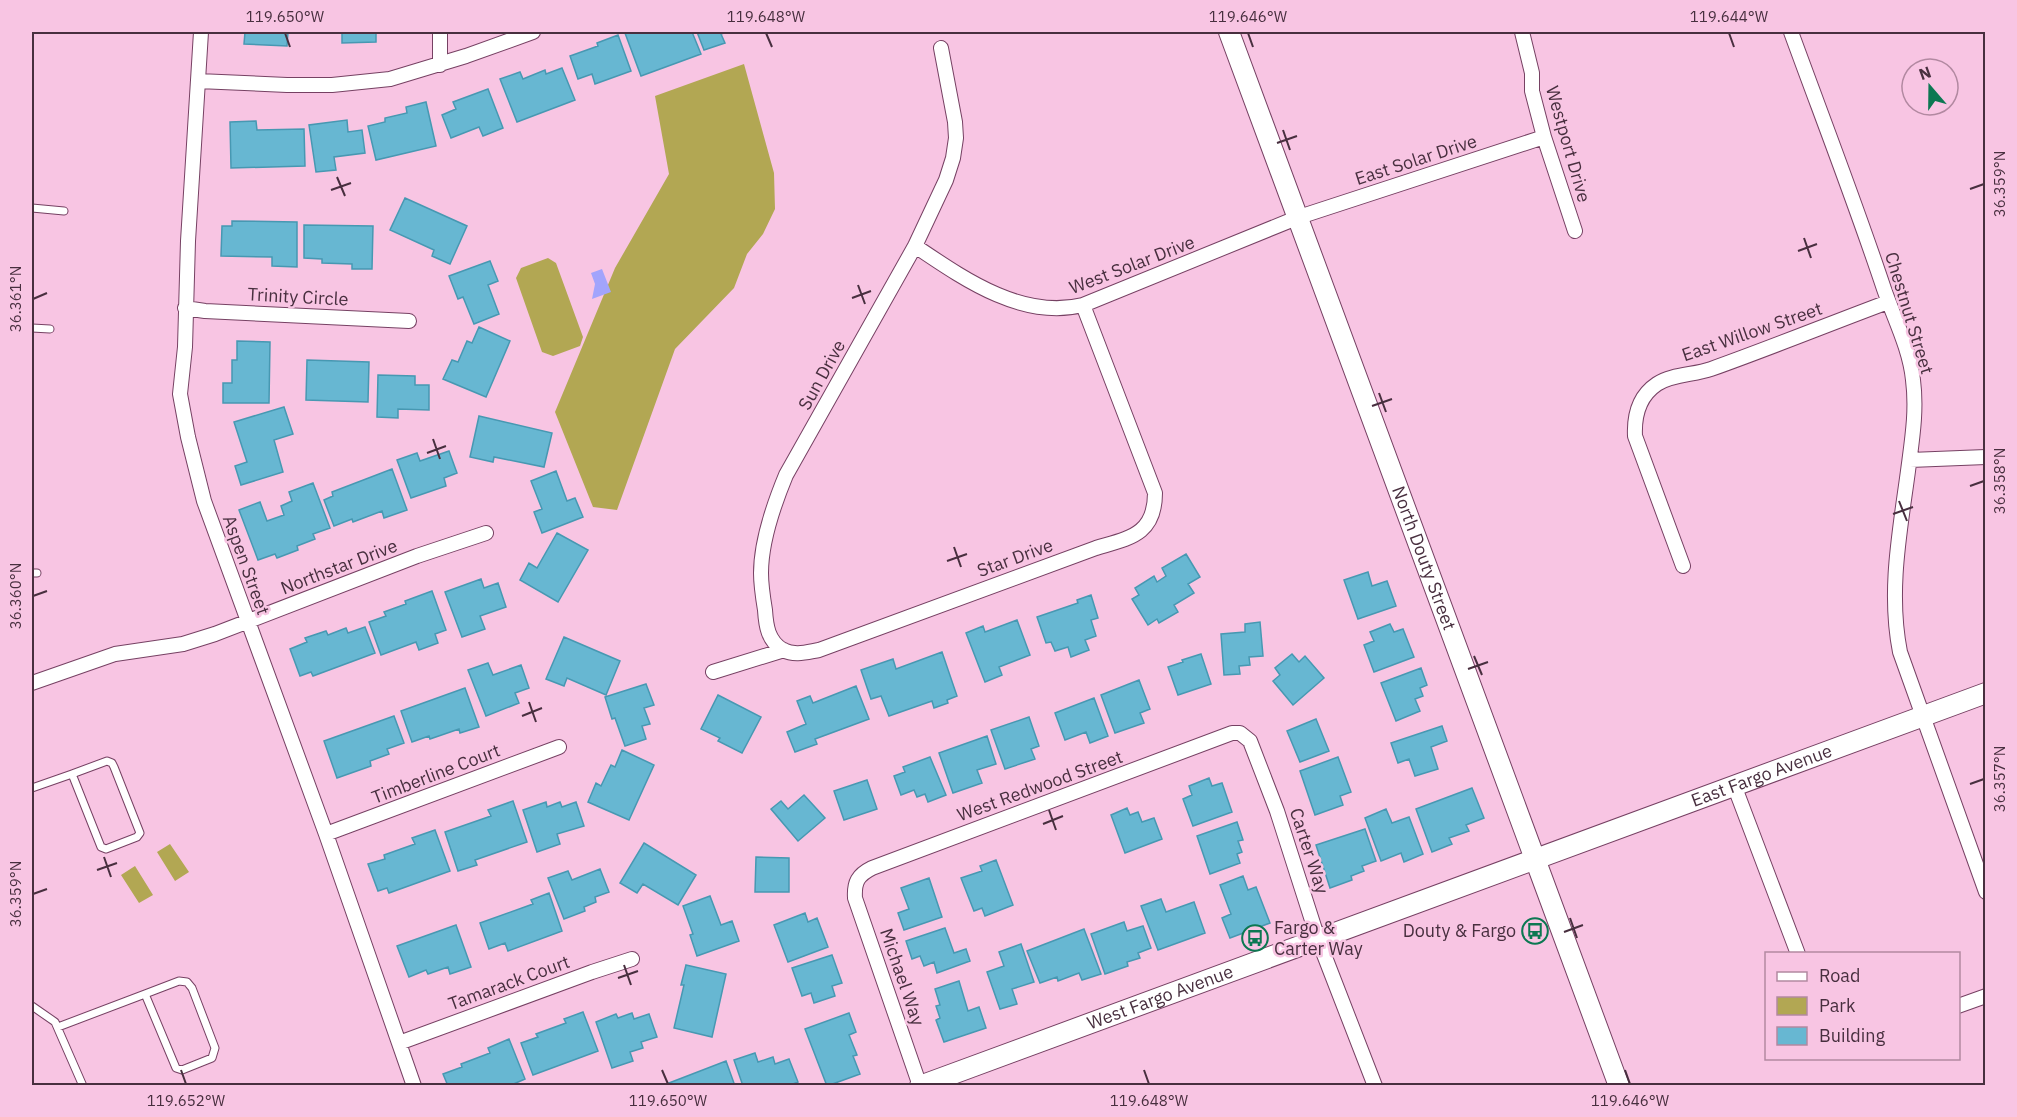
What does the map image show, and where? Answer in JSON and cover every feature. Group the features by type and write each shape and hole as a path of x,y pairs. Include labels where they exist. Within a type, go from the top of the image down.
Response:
{"main road":[{"name":"North Douty Street","path":"1229,32 1620,1086"},
{"name":"East Fargo Avenue","path":"1536,859 1986,693"},
{"name":"West Fargo Avenue","path":"920,1085 1536,859"}],"street":[{"name":"Aspen Street","path":"201,32 185,308 185,347 180,394 188,437 204,501 326,834 414,1086"},
{"path":"440,32 440,65"},
{"path":"198,81 332,85 390,79 440,65 533,32"},
{"name":"Westport Drive","path":"1522,32 1544,137 1575,231"},
{"name":"Chestnut Street","path":"1796,33 1905,346 1913,378 1914,437 1897,553 1895,618 1900,652 1986,892"},
{"name":"Sun Drive","path":"784,650 771,639 767,629 761,575 774,505 786,475 915,246 946,180 956,138 941,48"},
{"name":"East Solar Drive","path":"1299,217 1544,137"},
{"name":"West Solar Drive","path":"915,246 965,278 1015,302 1056,310 1083,306 1299,217"},
{"name":"East Willow Street","path":"1683,566 1635,436 1634,421 1638,407 1646,393 1658,383 1669,378 1708,370 1888,302"},
{"name":"Star Drive","path":"784,650 799,654 819,650 1136,535 1146,526 1154,513 1155,493 1083,306"},
{"name":"Trinity Circle","path":"185,308 205,311 409,321"},
{"path":"1910,460 1986,457"},
{"name":"Northstar Drive","path":"32,683 115,654 183,644 417,556 486,533"},
{"path":"713,672 784,650"},
{"name":"West Redwood Street","path":"856,879 872,868 1232,733 1240,732"},
{"name":"Carter Way","path":"1240,732 1250,741 1277,811 1318,939 1375,1086"},
{"name":"Timberline Court","path":"326,834 559,747"},
{"path":"1734,785 1797,952"},
{"name":"Michael Way","path":"856,879 855,898 920,1085"},
{"name":"Tamarack Court","path":"399,1043 632,959"},
{"path":"1960,1006 1986,996"}],"lane":[{"path":"32,208 64,211"},
{"path":"32,328 50,329"},
{"path":"32,788 107,761 112,763 140,833 137,837 106,849 101,847 72,774"},
{"path":"58,1027 179,981 187,982 192,988 215,1048 212,1058 182,1070 176,1068 145,994"},
{"path":"32,1006 49,1017 58,1027 83,1086"}],"green space":[{"path":"744,64 774,173 775,209 763,234 747,254 734,288 675,349 617,510 593,507 555,412 615,268 669,174 655,96"},
{"path":"548,258 556,263 583,337 580,346 553,356 542,352 516,278 521,268"},
{"path":"170,844 189,872 175,881 157,852"},
{"path":"135,866 153,895 139,903 121,875"}],"water":[{"path":"602,269 611,292 592,299 595,284 591,273"}],"building":[{"path":"245,32 288,32 287,46 244,44"},
{"path":"342,32 376,32 376,42 342,43"},
{"path":"692,32 701,54 641,76 625,33"},
{"path":"697,32 727,32 721,34 725,43 704,50"},
{"path":"618,35 631,71 595,84 592,74 578,79 570,56 598,46 597,43"},
{"path":"562,68 575,100 517,122 500,79 520,72 523,79 545,70 546,74"},
{"path":"488,89 503,128 483,136 479,127 451,138 442,115 456,109 453,102"},
{"path":"426,102 436,146 376,160 368,126 385,122 385,118 407,113 406,107"},
{"path":"347,120 348,132 362,130 365,153 334,157 336,170 316,172 309,125"},
{"path":"256,121 257,130 304,129 305,166 231,168 230,122"},
{"path":"405,198 467,226 450,264 432,256 434,250 390,230"},
{"path":"232,221 297,222 297,267 272,266 272,257 221,256 222,226 232,226"},
{"path":"304,225 373,226 372,269 352,269 352,264 322,263 322,259 304,258"},
{"path":"490,261 498,281 488,285 499,314 474,324 463,297 458,299 449,276"},
{"path":"479,327 510,341 486,397 443,379 452,360 458,362 467,341 472,343"},
{"path":"237,341 270,342 269,403 223,403 223,383 232,383 232,360 237,360"},
{"path":"307,360 369,362 368,402 306,400"},
{"path":"378,375 415,376 415,385 429,385 429,410 398,409 398,418 377,417"},
{"path":"284,407 293,434 274,440 283,472 241,485 235,466 247,462 234,422"},
{"path":"479,416 552,433 544,467 494,457 493,462 470,457"},
{"path":"449,451 457,473 444,478 446,486 411,498 397,460 417,453 420,461"},
{"path":"392,469 407,510 384,518 382,511 353,522 352,519 334,526 324,500 333,496 332,492"},
{"path":"556,471 567,501 575,498 583,517 542,533 534,512 542,509 531,481"},
{"path":"313,483 330,528 313,534 315,539 297,546 298,550 277,558 275,554 258,560 239,510 260,502 267,521 284,515 281,506 292,501 289,492"},
{"path":"557,533 588,550 558,602 520,580 529,563 537,568"},
{"path":"1186,554 1200,577 1188,584 1194,593 1174,605 1178,612 1159,623 1157,619 1148,625 1132,599 1139,595 1135,588 1154,576 1157,582 1166,576 1162,568"},
{"path":"1368,572 1372,586 1387,581 1396,606 1358,619 1344,580"},
{"path":"481,579 484,588 498,583 506,607 480,616 485,629 462,637 445,592"},
{"path":"432,591 446,630 435,634 438,643 419,650 416,642 381,655 369,622 386,616 384,612 406,604 405,601"},
{"path":"1091,595 1098,618 1091,620 1096,636 1085,640 1089,650 1071,657 1068,647 1055,651 1051,642 1046,643 1037,617 1078,603 1077,600"},
{"path":"1017,620 1030,655 999,667 1002,675 985,682 966,633 983,626 985,632"},
{"path":"1260,622 1263,656 1249,657 1250,665 1239,666 1240,674 1224,675 1221,634 1245,632 1245,624"},
{"path":"1390,624 1394,632 1403,629 1414,657 1374,672 1364,645 1374,641 1370,632"},
{"path":"365,627 375,653 313,676 311,672 300,676 290,649 307,642 305,638 326,631 328,635 346,628 348,633"},
{"path":"564,637 620,661 606,695 567,678 564,686 546,679"},
{"path":"942,652 957,696 947,700 948,703 934,708 932,701 889,716 881,696 871,699 861,670 893,659 896,669"},
{"path":"1201,654 1211,684 1178,695 1168,667"},
{"path":"1292,654 1299,662 1305,656 1324,678 1293,705 1273,681 1280,675 1275,668"},
{"path":"488,663 493,675 521,665 529,688 515,693 519,703 486,716 468,670"},
{"path":"1421,668 1427,685 1420,688 1423,696 1415,699 1420,711 1396,721 1381,683"},
{"path":"1139,680 1150,709 1140,713 1144,723 1115,733 1101,695"},
{"path":"646,684 654,705 644,708 650,724 642,726 646,739 625,746 615,718 612,719 605,697"},
{"path":"856,686 869,719 815,739 817,744 795,752 787,732 806,724 797,701 810,696 813,703"},
{"path":"465,688 479,727 460,733 459,729 430,739 429,736 412,742 401,711"},
{"path":"718,695 761,717 742,753 718,741 720,738 701,729"},
{"path":"1094,698 1108,736 1090,743 1086,732 1065,740 1055,713"},
{"path":"394,716 404,743 387,749 389,754 370,761 371,766 337,778 324,741"},
{"path":"1029,717 1039,746 1031,749 1035,759 1005,769 991,730"},
{"path":"1316,719 1329,751 1300,762 1287,731"},
{"path":"1442,726 1447,741 1431,747 1438,769 1415,776 1409,759 1398,763 1391,743"},
{"path":"987,736 996,764 977,770 982,783 953,793 939,753"},
{"path":"622,750 654,765 629,820 588,802 596,783 601,786 611,765 615,767"},
{"path":"930,757 946,795 928,802 925,794 917,797 914,790 901,795 894,776 905,772 903,767"},
{"path":"1338,757 1351,792 1340,796 1343,805 1315,815 1300,771"},
{"path":"1209,778 1212,786 1222,783 1232,812 1193,826 1183,799 1192,795 1189,786"},
{"path":"867,780 877,809 844,820 834,791"},
{"path":"1472,788 1484,818 1466,825 1469,831 1449,838 1452,844 1432,852 1416,809"},
{"path":"804,795 825,818 798,841 771,809 781,801 788,809"},
{"path":"513,801 527,842 475,860 477,865 458,871 445,832 491,816 488,810"},
{"path":"546,802 547,807 560,802 562,807 576,802 584,826 557,834 560,844 537,852 523,810"},
{"path":"1127,808 1130,815 1138,812 1142,822 1154,818 1162,839 1125,853 1111,815"},
{"path":"1386,809 1392,823 1409,817 1423,854 1404,862 1401,853 1381,861 1365,818"},
{"path":"1237,822 1243,840 1238,841 1242,852 1237,854 1240,863 1210,874 1197,836"},
{"path":"1365,829 1376,861 1362,866 1364,871 1351,876 1352,880 1330,888 1316,845"},
{"path":"435,830 450,871 389,893 387,888 378,891 368,864 385,859 384,855 415,844 412,838"},
{"path":"644,843 696,875 678,905 643,884 637,893 620,883"},
{"path":"756,857 789,858 789,892 755,892"},
{"path":"996,860 1013,905 985,916 982,908 974,911 961,878 982,871 980,866"},
{"path":"600,869 609,892 595,897 596,902 584,907 585,911 564,919 548,878 568,871 572,880"},
{"path":"1243,876 1248,890 1256,887 1270,923 1230,938 1222,918 1231,914 1220,885"},
{"path":"929,878 942,917 904,930 898,913 909,909 901,888"},
{"path":"549,893 562,931 508,951 505,943 489,949 480,923 533,904 531,900"},
{"path":"710,896 721,925 732,921 739,941 697,956 690,935 693,934 683,906"},
{"path":"1161,899 1166,912 1194,902 1205,933 1158,950 1141,906"},
{"path":"805,913 808,922 817,918 828,947 788,962 774,925"},
{"path":"1124,922 1127,931 1143,926 1151,948 1138,953 1140,958 1127,962 1128,966 1105,974 1091,934"},
{"path":"456,925 471,967 450,974 448,967 428,974 426,970 409,977 397,946"},
{"path":"945,928 954,953 966,949 970,961 937,973 934,962 924,966 920,956 912,959 906,941"},
{"path":"1084,929 1101,974 1082,980 1079,973 1058,981 1057,977 1040,983 1027,951"},
{"path":"1021,944 1034,982 1012,989 1017,1004 1000,1009 987,972 1004,966 999,952"},
{"path":"832,955 842,983 832,986 835,996 814,1003 811,993 802,996 792,968"},
{"path":"686,965 726,974 712,1037 674,1028"},
{"path":"959,981 968,1011 979,1007 986,1028 944,1042 936,1020 940,1018 936,1006 940,1005 935,989"},
{"path":"583,1012 598,1051 533,1075 521,1043 538,1037 536,1034 566,1023 564,1019"},
{"path":"632,1013 634,1019 649,1014 657,1037 641,1042 643,1048 630,1052 633,1061 612,1068 596,1022 616,1014 618,1018"},
{"path":"849,1013 856,1032 849,1035 857,1055 853,1056 860,1074 827,1086 805,1029"},
{"path":"509,1039 525,1079 509,1086 448,1086 443,1074 490,1053 488,1048"},
{"path":"755,1053 758,1062 773,1057 775,1064 789,1059 798,1082 788,1086 743,1086 734,1060"},
{"path":"726,1061 735,1086 670,1086 669,1083"}],"place":[{"name":"Douty & Fargo","path":"1535,931"},
{"name":"Fargo & Carter Way","path":"1255,938"}]}
